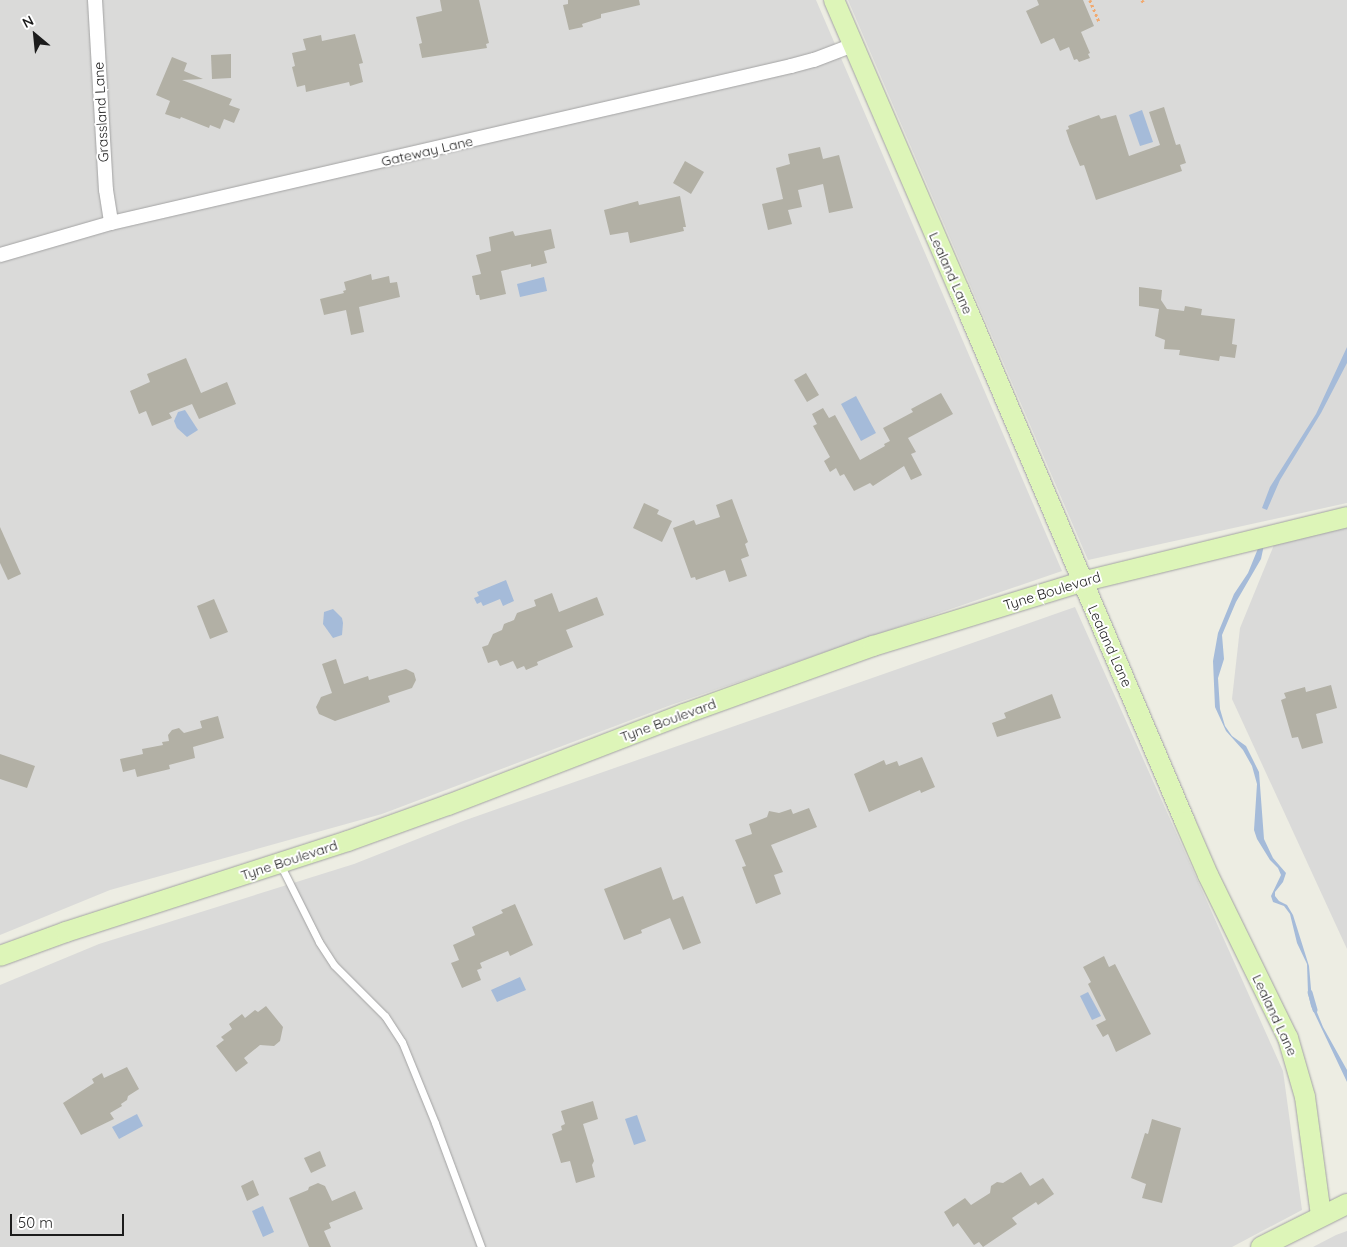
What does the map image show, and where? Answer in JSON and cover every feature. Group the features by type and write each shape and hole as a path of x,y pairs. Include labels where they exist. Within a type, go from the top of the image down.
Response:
{"street":[{"name":"Grassland Lane","path":"95,0 106,190 111,223"},
{"name":"Lealand Lane","path":"834,0 1208,875 1288,1038 1306,1097 1321,1215"},
{"name":"Gateway Lane","path":"0,255 111,223 739,79 814,60 853,45"},
{"name":"Tyne Boulevard","path":"0,956 66,932 280,864 448,805 684,714 846,656 1082,582 1347,516"},
{"path":"1261,1247 1321,1215 1347,1204"}],"lane":[{"path":"280,864 318,942 334,965 386,1016 402,1042 435,1123 481,1247"}],"path":[{"path":"1090,0 1099,21"}],"shaded area":[{"path":"0,0 816,0 1062,571 671,705 382,814 110,890 0,935"},
{"path":"848,0 1347,0 1347,503 1088,560"},
{"path":"1347,527 1347,949 1232,699 1240,628 1276,540"},
{"path":"1075,607 1283,1071 1302,1210 1232,1247 0,1247 0,985 99,944 354,864 463,821"},
{"path":"1347,1231 1347,1247 1313,1247 1336,1235"}],"water":[{"path":"1142,110 1153,142 1140,146 1129,115"},
{"path":"544,277 547,291 520,297 517,284"},
{"path":"1347,347 1347,363 1321,413 1280,480 1267,510 1262,508 1270,487 1316,414"},
{"path":"856,396 876,433 861,441 841,404"},
{"path":"185,410 198,430 187,437 177,428 174,421 178,412"},
{"path":"1264,545 1261,559 1236,602 1222,635 1224,659 1218,678 1220,709 1225,726 1232,736 1246,746 1259,772 1264,839 1273,858 1286,873 1283,882 1275,892 1275,896 1279,901 1287,905 1293,915 1309,966 1312,1000 1323,1027 1347,1070 1347,1082 1311,1006 1308,993 1307,964 1297,943 1290,914 1284,906 1273,902 1271,896 1281,875 1257,839 1254,830 1257,784 1252,766 1243,750 1226,731 1215,707 1213,661 1218,633 1234,594 1248,573 1259,546"},
{"path":"506,580 514,601 503,606 500,599 483,606 481,602 477,604 474,598 479,596 477,592"},
{"path":"333,609 342,618 343,623 342,635 333,638 323,624 324,612"},
{"path":"520,977 526,990 497,1002 491,990"},
{"path":"1088,992 1101,1016 1092,1020 1080,996"},
{"path":"137,1114 143,1126 119,1139 112,1127"},
{"path":"637,1115 646,1141 634,1145 625,1119"},
{"path":"263,1206 274,1232 263,1237 252,1211"}],"building":[{"path":"440,0 479,0 489,43 486,44 487,48 422,58 419,44 422,43 416,17 442,11"},
{"path":"568,0 639,0 640,5 601,14 601,18 582,24 583,27 569,30 563,5 568,4"},
{"path":"1037,0 1083,0 1094,26 1081,32 1090,53 1088,54 1090,58 1079,62 1077,59 1074,60 1069,47 1060,51 1054,38 1041,44 1026,11 1039,5"},
{"path":"355,34 363,63 359,64 363,82 350,86 349,82 306,92 305,85 297,87 292,67 295,66 292,53 306,50 303,39 321,35 322,41"},
{"path":"231,54 231,78 212,79 211,55"},
{"path":"172,57 187,63 184,71 203,79 182,80 232,99 229,105 240,109 234,123 224,119 220,129 210,125 209,128 181,117 180,119 165,114 170,101 156,95"},
{"path":"1164,107 1176,145 1180,144 1186,163 1180,165 1182,171 1096,200 1084,165 1080,166 1070,142 1066,130 1069,129 1068,126 1099,115 1101,119 1116,115 1129,156 1160,145 1149,112"},
{"path":"820,147 823,159 839,155 853,208 829,213 823,184 798,190 802,207 788,210 792,224 768,230 762,204 783,199 776,168 790,164 788,154"},
{"path":"685,161 704,172 691,194 673,183"},
{"path":"680,196 686,227 683,227 684,231 630,243 628,232 610,235 604,210 638,201 639,205"},
{"path":"551,229 555,248 544,251 547,263 531,267 531,264 501,271 506,294 480,300 479,295 476,295 472,276 481,274 476,255 491,251 489,237 513,231 515,236"},
{"path":"371,274 372,280 389,276 390,283 397,282 400,297 359,307 364,332 351,335 346,310 324,315 320,299 344,293 343,291 346,290 344,282"},
{"path":"1139,287 1162,290 1161,300 1167,309 1184,311 1185,306 1202,309 1201,315 1235,319 1232,344 1237,345 1235,358 1220,356 1219,361 1179,355 1180,350 1164,349 1165,340 1155,336 1159,309 1139,306"},
{"path":"186,358 201,393 227,382 236,404 199,419 192,404 169,413 172,418 152,426 146,411 139,414 130,391 150,382 147,374"},
{"path":"806,373 819,395 807,402 794,380"},
{"path":"941,393 953,414 908,438 916,452 911,454 922,475 911,480 904,466 873,486 870,483 854,491 844,474 840,476 836,468 830,472 824,461 830,457 813,426 817,424 812,414 823,408 829,418 835,415 860,460 885,446 884,444 890,441 883,428 913,412 911,409"},
{"path":"732,499 748,542 745,544 749,556 741,559 747,576 729,582 725,570 696,580 695,577 691,578 673,528 694,520 696,525 720,517 716,505"},
{"path":"644,503 659,510 657,514 672,521 662,542 633,528"},
{"path":"0,527 21,574 8,580 0,563"},
{"path":"552,593 559,612 597,597 604,615 566,630 573,647 537,662 538,665 526,670 524,666 517,669 513,661 500,666 497,660 488,663 482,647 488,645 493,634 502,630 504,624 514,620 517,613 536,606 534,600"},
{"path":"214,599 228,632 210,639 197,606"},
{"path":"336,659 344,684 368,676 369,680 406,669 414,673 416,680 412,688 388,696 390,702 335,721 319,714 316,707 321,697 332,693 322,664"},
{"path":"1331,685 1337,708 1316,714 1323,743 1302,749 1298,737 1292,738 1281,700 1286,698 1284,693 1305,687 1306,692"},
{"path":"1052,694 1061,718 997,737 992,723 1006,718 1004,713"},
{"path":"218,716 224,738 193,747 195,758 169,765 170,769 137,777 135,769 123,772 120,759 143,754 142,749 163,745 162,742 169,741 168,735 172,730 179,728 184,733 202,728 200,721"},
{"path":"0,754 35,766 27,788 0,779"},
{"path":"922,757 935,787 921,793 920,790 869,812 854,774 884,760 886,765 897,761 899,766"},
{"path":"809,808 817,827 771,845 783,872 774,875 781,894 756,904 742,867 746,866 735,840 752,834 749,824 767,817 769,811 779,813 791,809 793,814"},
{"path":"661,867 673,900 683,896 701,943 683,950 670,918 641,930 642,933 624,940 604,889"},
{"path":"515,904 533,945 510,956 508,951 480,963 482,968 477,970 481,980 462,988 451,963 459,960 453,945 475,935 472,927 503,913 501,910"},
{"path":"1104,956 1109,967 1115,964 1151,1034 1116,1052 1108,1034 1103,1037 1096,1025 1106,1020 1088,984 1091,982 1083,967"},
{"path":"266,1006 283,1027 280,1041 274,1046 260,1045 244,1058 248,1063 236,1072 216,1046 224,1040 221,1037 232,1029 229,1024 242,1014 245,1018 255,1010 258,1012"},
{"path":"127,1067 139,1089 128,1096 127,1100 121,1104 122,1106 110,1113 114,1119 81,1135 63,1103 94,1083 92,1079 102,1073 104,1078"},
{"path":"593,1101 598,1119 583,1124 594,1161 592,1165 595,1177 576,1183 570,1161 561,1163 552,1134 562,1130 561,1126 565,1124 561,1111"},
{"path":"1152,1119 1181,1128 1162,1203 1142,1198 1146,1184 1131,1178 1145,1133 1148,1134"},
{"path":"320,1151 326,1166 311,1173 304,1158"},
{"path":"1021,1172 1030,1186 1043,1178 1054,1194 1038,1205 1036,1202 1012,1218 1017,1224 983,1247 979,1242 974,1245 958,1223 953,1227 944,1212 965,1198 971,1205 990,1193 991,1186 997,1182 1003,1183"},
{"path":"253,1180 259,1195 247,1201 241,1186"},
{"path":"318,1183 325,1186 332,1201 355,1191 363,1209 329,1223 331,1228 324,1231 331,1247 309,1247 289,1198 308,1190 309,1187"}],"waterway":[{"path":"1310,992 1315,1009"}]}
